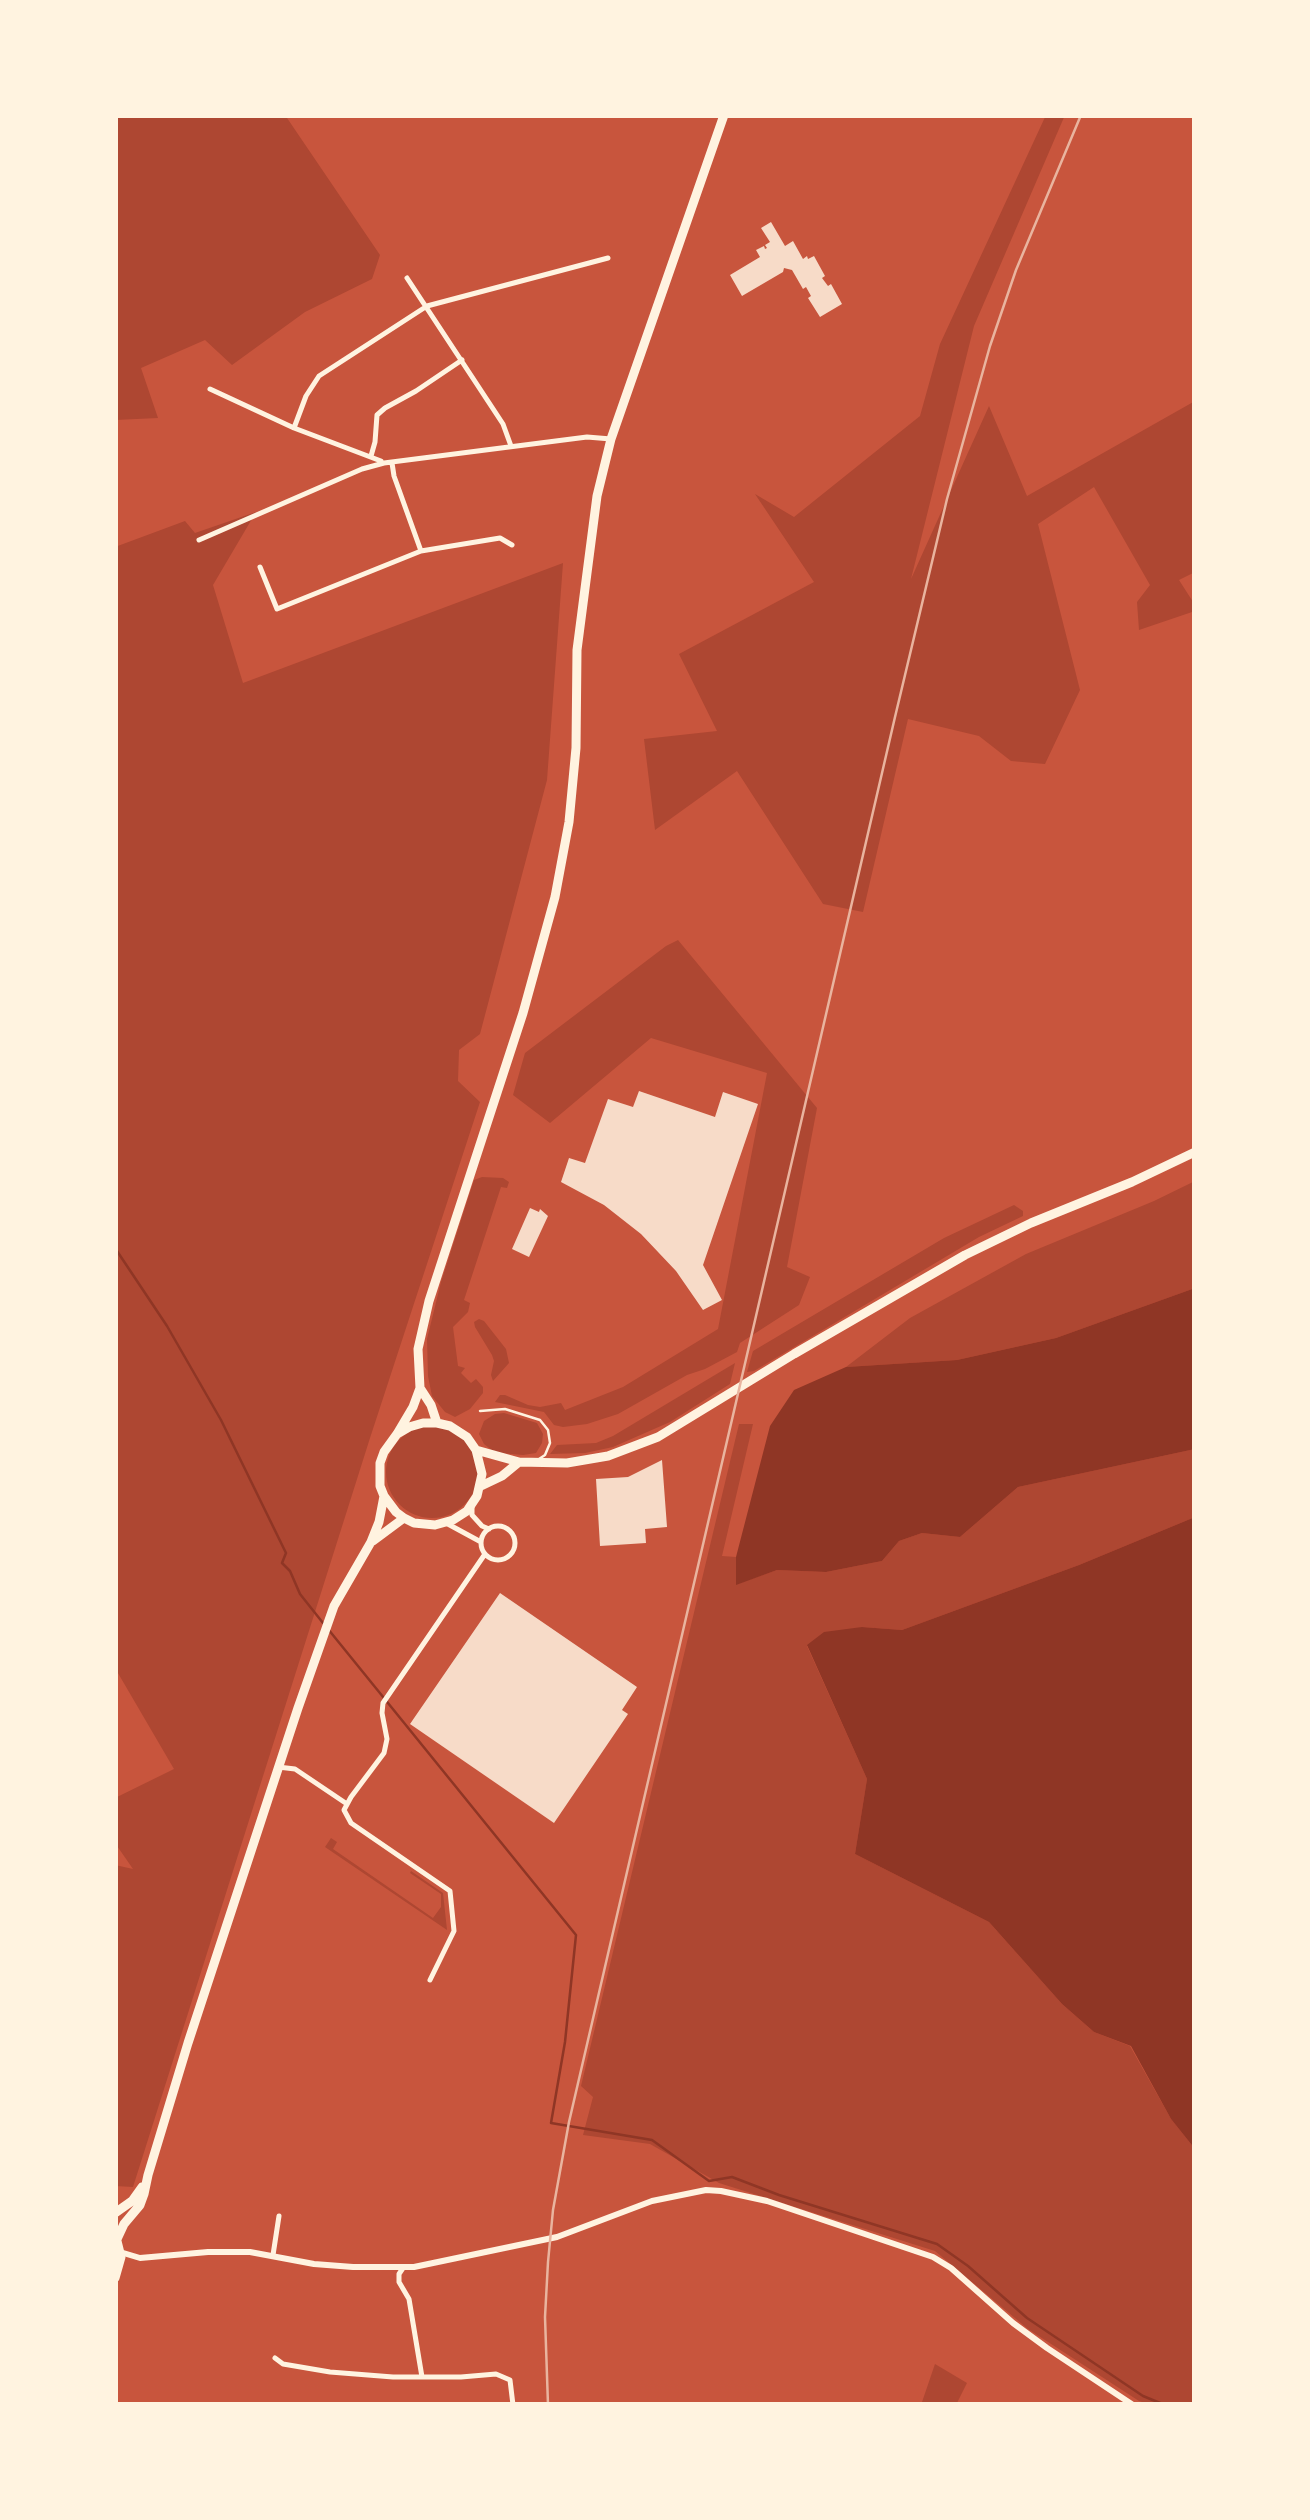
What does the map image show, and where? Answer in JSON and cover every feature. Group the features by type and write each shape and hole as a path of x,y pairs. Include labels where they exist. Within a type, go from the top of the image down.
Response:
{"main road":[{"path":"397,1434 423,1423 437,1423 461,1432 476,1450 481,1486 472,1505 460,1516 446,1523 424,1525 404,1518 384,1496 380,1463 420,1388 418,1349 428,1302 524,1014 555,897 576,748 577,650 597,496 612,439 724,115"},
{"path":"476,1450 519,1462 567,1463 608,1456 658,1437 965,1255 1195,1152"},
{"path":"420,1388 437,1423"},
{"path":"481,1486 519,1462"},
{"path":"115,2278 120,2252 116,2237 140,2205 188,2044 316,1656 334,1606 371,1542 384,1496"},
{"path":"371,1542 404,1518"},
{"path":"115,2213 132,2201 148,2176"}],"street":[{"path":"294,428 306,396 320,376 427,306 608,258"},
{"path":"407,278 503,424 511,446"},
{"path":"371,456 377,415 462,360"},
{"path":"210,389 294,428 388,463 421,551"},
{"path":"199,540 362,469 511,446 612,439"},
{"path":"260,567 277,609 421,551 500,538 512,545"},
{"path":"472,1505 476,1521 488,1529"},
{"path":"446,1523 481,1542 485,1554 493,1559 502,1560 515,1547 508,1528 498,1526 488,1529 481,1542"},
{"path":"346,1808 384,1753 388,1739 382,1714 384,1703 485,1554"},
{"path":"278,1768 294,1769 346,1808 351,1823 450,1892 454,1931 430,1980"},
{"path":"120,2252 140,2258 226,2251 314,2264 403,2268 576,2231 652,2202 706,2190 736,2193 934,2257 1013,2323 1133,2405"},
{"path":"273,2255 279,2216"},
{"path":"403,2268 399,2282 409,2300 422,2378"},
{"path":"275,2358 283,2364 330,2372 422,2378 496,2374 510,2380 513,2405"},
{"path":"1113,2404 1118,2396"}],"lane":[{"path":"480,1410 505,1409 540,1420 548,1430 550,1444 536,1462"}],"shaded area":[{"path":"115,115 285,115 380,255 372,279 305,312 232,365 205,340 141,368 158,418 115,420"},
{"path":"1046,115 1065,115 974,326 911,579 989,406 1027,496 1195,401 1195,572 1179,580 1195,611 1139,630 1137,602 1150,585 1094,487 1038,524 1080,690 1045,764 1011,761 979,736 908,719 863,912 823,904 737,771 655,830 644,739 717,731 679,654 814,582 755,494 794,517 920,416 940,344"},
{"path":"256,512 213,585 243,683 563,563 547,780 480,1034 459,1050 458,1081 480,1102 133,2187 115,2186 115,1865 133,1869 115,1843 115,1798 174,1769 115,1668 115,547 185,521 195,533"},
{"path":"678,940 817,1108 787,1267 810,1277 799,1305 740,1343 737,1352 618,1414 587,1424 554,1425 544,1412 495,1402 505,1395 540,1407 561,1403 565,1410 623,1387 718,1329 767,1073 651,1038 550,1123 513,1095 525,1053"},
{"path":"482,1177 509,1182 507,1188 501,1187 464,1300 470,1303 468,1312 453,1327 458,1366 465,1368 461,1373 471,1383 476,1379 483,1387 483,1393 470,1409 455,1417 445,1412 432,1396 427,1339 474,1180"},
{"path":"1195,1181 1195,1288 1056,1338 957,1360 846,1367 910,1318 1026,1254"},
{"path":"1014,1205 1023,1211 1023,1216 979,1237 747,1372 753,1351 944,1238"},
{"path":"1195,1288 1195,1449 1018,1487 960,1537 922,1533 899,1541 882,1561 826,1572 777,1570 736,1585 736,1557 770,1426 794,1390 846,1367 957,1360 1056,1338"},
{"path":"479,1319 506,1349 509,1363 493,1381 492,1355 475,1327 474,1322"},
{"path":"735,1363 730,1384 670,1422 613,1447 550,1454 557,1445 596,1443 613,1436"},
{"path":"504,1413 537,1423 543,1434 536,1453 501,1453 484,1444 479,1434 484,1421"},
{"path":"739,1424 753,1424 722,1556 736,1557 737,1584 777,1570 826,1572 882,1561 899,1541 922,1533 960,1537 1018,1487 1195,1449 1195,1517 1079,1565 902,1630 862,1627 807,1646 867,1779 855,1854 989,1922 1062,2004 1094,2032 1130,2046 1171,2119 1195,2149 1195,2405 1151,2405 1139,2401 1028,2329 935,2251 719,2183 650,2144 583,2135 593,2097 581,2086"},
{"path":"432,1426 449,1430 464,1440 474,1455 478,1472 474,1489 464,1504 449,1514 432,1518 415,1514 400,1504 390,1489 386,1472 390,1455 400,1440 415,1430"},
{"path":"1195,1517 1195,2149 1171,2119 1131,2046 1094,2032 1062,2004 989,1922 855,1854 867,1779 807,1645 824,1632 862,1627 902,1630 1079,1565"},
{"path":"331,1838 337,1842 333,1849 433,1918 441,1907 441,1894 411,1871 443,1893 447,1930 325,1847"},
{"path":"935,2364 967,2383 956,2405 921,2405"}],"building":[{"path":"771,222 785,246 793,241 803,259 814,256 825,276 822,278 828,286 831,284 842,304 820,317 806,287 803,289 792,270 784,268 742,296 730,275 760,257 756,250 767,248 765,245 770,242 761,228"},
{"path":"639,1091 715,1117 723,1092 758,1104 703,1265 722,1300 703,1310 676,1271 641,1234 604,1205 561,1182 569,1158 585,1163 608,1099 633,1107"},
{"path":"530,1208 539,1212 540,1209 548,1216 529,1257 512,1249"},
{"path":"662,1460 667,1527 645,1529 646,1543 600,1546 596,1479 628,1477"},
{"path":"500,1593 637,1687 622,1710 628,1714 554,1823 410,1724"}],"waterway":[{"path":"115,1248 167,1326 221,1420 286,1553 282,1563 323,1623"},
{"path":"328,1629 576,1935 565,2042 551,2123 652,2140 709,2181 732,2177 937,2244 1027,2318 1143,2396 1165,2405"}],"railway":[{"path":"548,2405 548,2262 569,2122 895,717 947,499 990,346 1016,270 1081,115"}]}
